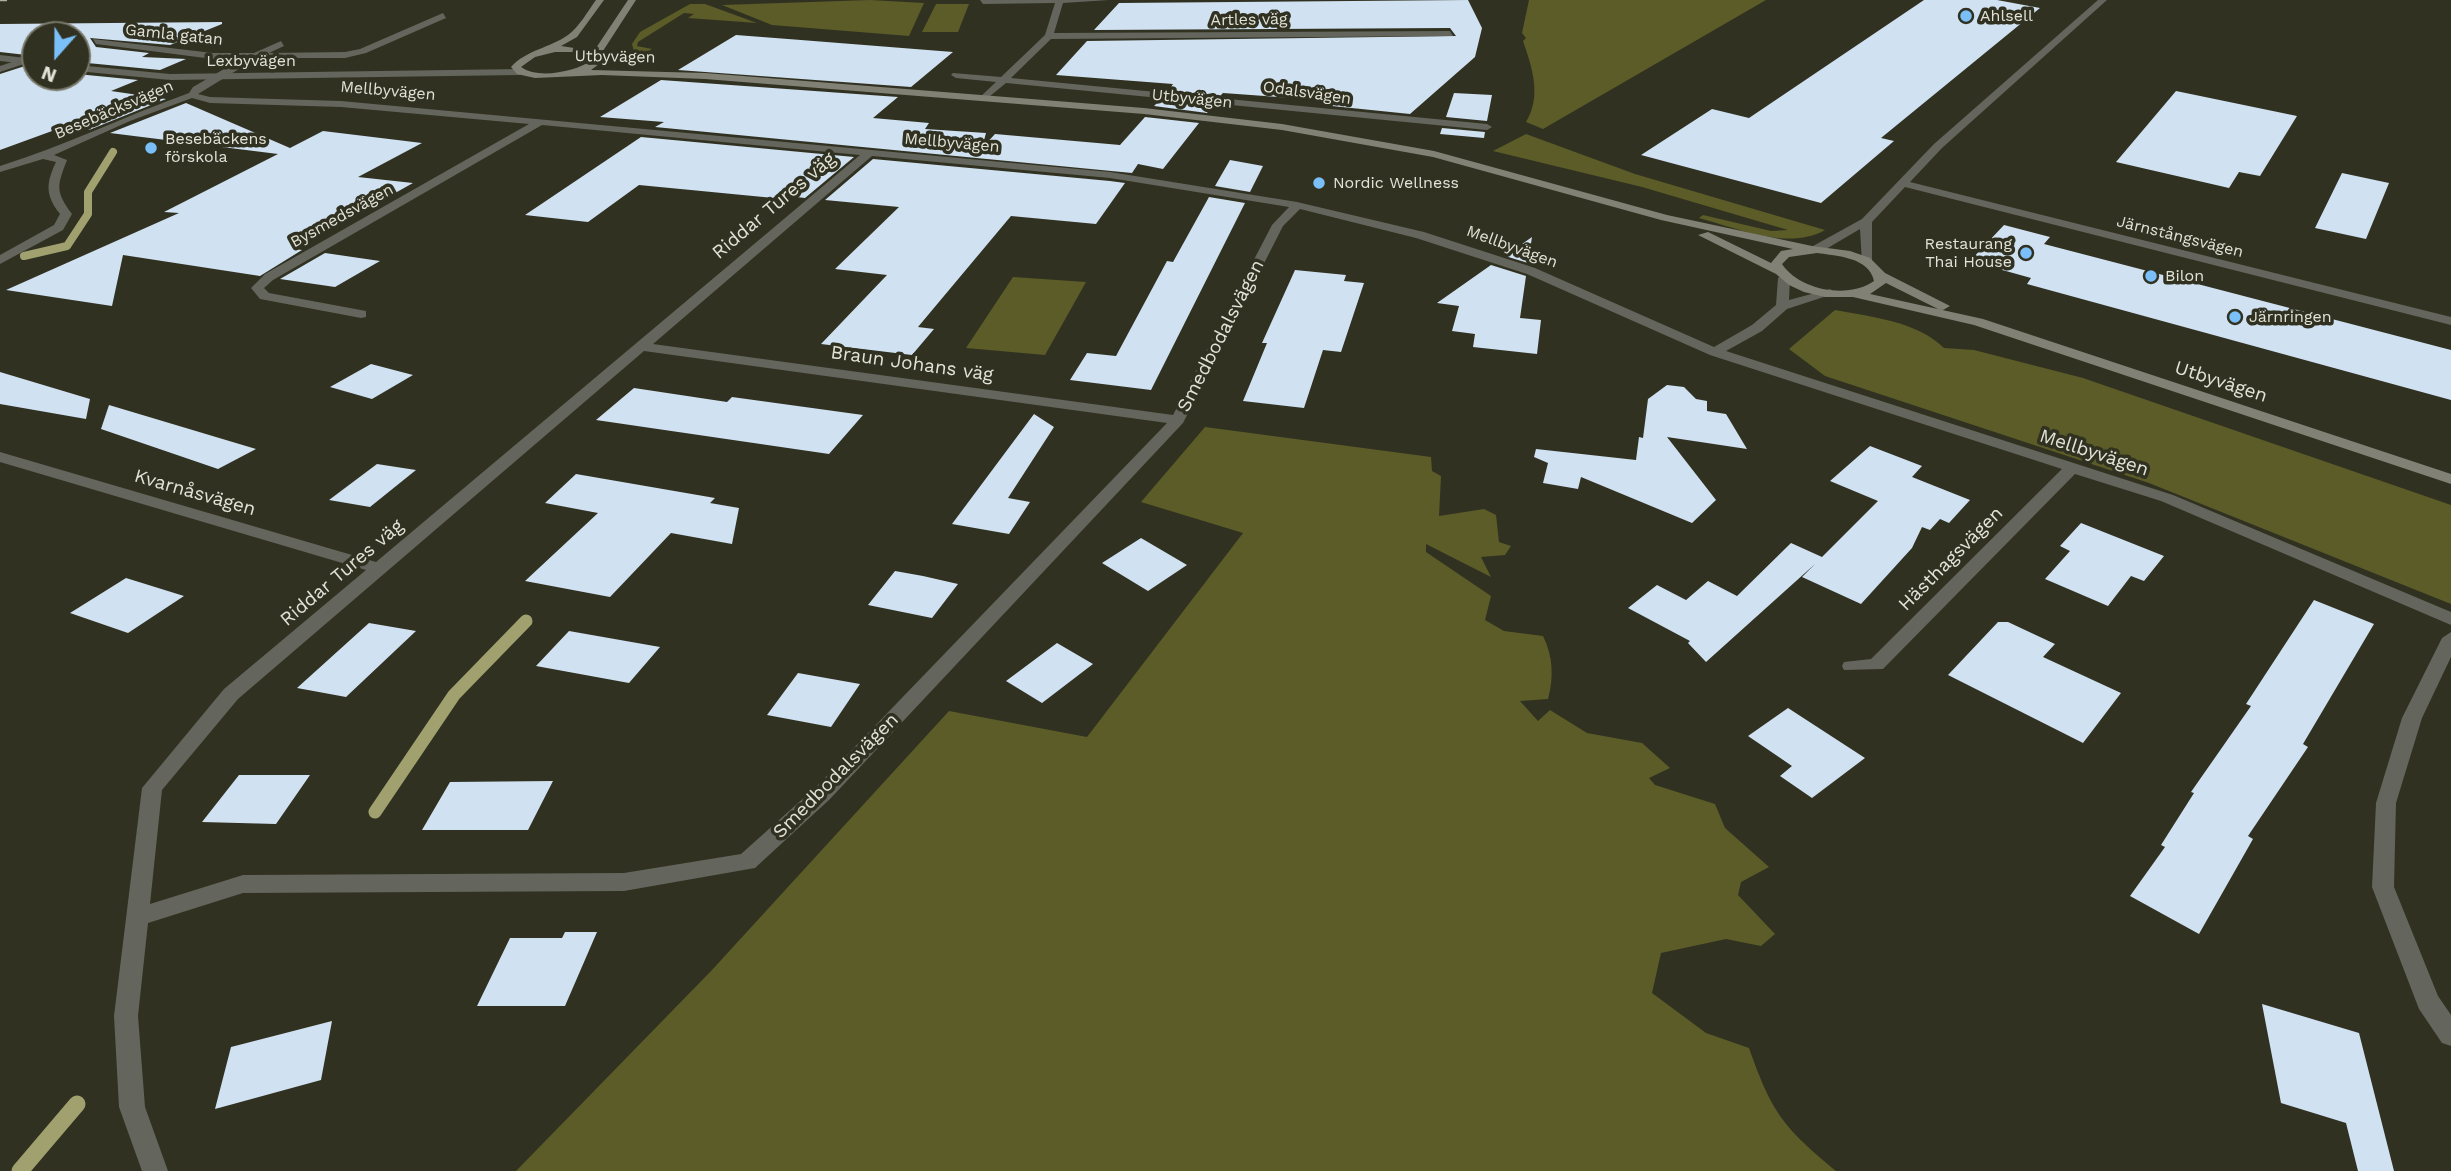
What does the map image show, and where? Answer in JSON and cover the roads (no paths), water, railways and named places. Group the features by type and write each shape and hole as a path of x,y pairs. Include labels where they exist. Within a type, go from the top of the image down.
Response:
{"main road":[{"path":"520,72 516,65 528,57 545,53 574,35 600,0"},
{"path":"566,74 591,66 632,0"},
{"name":"Utbyvägen","path":"545,53 576,50 614,60 705,76"},
{"name":"Utbyvägen","path":"520,72 540,76 705,76 984,98 1205,117 1357,139 1500,171 1665,218 1844,254 1868,263 1881,276 1978,322"},
{"name":"Utbyvägen","path":"1665,218 1804,287 1830,293 1855,294 1978,322 2451,480"},
{"path":"1781,274 1778,258 1785,254 1813,249"},
{"path":"1855,294 1876,288 1881,276"}],"street":[{"path":"983,2 1105,0"},
{"path":"1813,249 1866,221 1937,146 2103,0"},
{"path":"984,98 1049,36 1060,1"},
{"name":"Gamla gatan","path":"96,41 178,54 250,58 354,54 443,16"},
{"name":"Artles väg","path":"1049,36 1450,34"},
{"name":"Gamla gatan","path":"215,77 281,44"},
{"name":"Lexbyvägen","path":"425,73 528,57"},
{"path":"0,58 21,61"},
{"path":"0,69 21,62"},
{"name":"Lexbyvägen","path":"91,70 129,74 215,77 520,72"},
{"name":"Odalsvägen","path":"956,75 1251,102 1331,114 1487,127"},
{"path":"192,95 215,77"},
{"name":"Mellbyvägen","path":"192,95 210,100 341,104 1111,175 1297,205 1420,235 1490,256 1572,288 1714,352 2167,498 2451,619"},
{"name":"Besebäcksvägen","path":"43,156 126,119 192,95"},
{"name":"Bysmedsvägen","path":"361,314 265,296 257,288 269,277 540,122"},
{"name":"Riddar Tures väg","path":"155,1171 132,1107 126,1016 152,788 231,694 869,153"},
{"path":"0,169 43,156"},
{"name":"Besebäcksvägen","path":"0,260 59,226 66,214 52,198 51,185 62,160 43,156"},
{"name":"Järnstångsvägen","path":"1901,183 2451,321"},
{"name":"Smedbodalsvägen","path":"137,917 243,884 624,882 747,862 823,793 1178,420 1278,225 1297,205"},
{"path":"1866,221 1868,263"},
{"path":"1781,274 1782,306"},
{"path":"1714,352 1757,328 1782,306 1830,293"},
{"name":"Braun Johans väg","path":"640,346 1178,420"},
{"name":"Kvarnåsvägen","path":"0,457 379,568"},
{"name":"Hästhagsvägen","path":"1851,666 1876,664 2074,466"},
{"path":"2451,638 2412,718 2386,803 2383,887 2428,1002 2451,1035"}],"waterway":[{"path":"24,256 67,246 88,214 88,192 113,152"},
{"path":"375,812 454,695 526,621"},
{"path":"20,1171 77,1104"}],"railway":[{"path":"0,0 9,0"}],"place":[{"name":"Ahlsell","path":"1966,16"},
{"name":"Besebäckens förskola","path":"151,148"},
{"name":"Nordic Wellness","path":"1319,183"},
{"name":"Restaurang Thai House","path":"2026,253"},
{"name":"Bilon","path":"2151,276"},
{"name":"Järnringen","path":"2235,317"}]}
